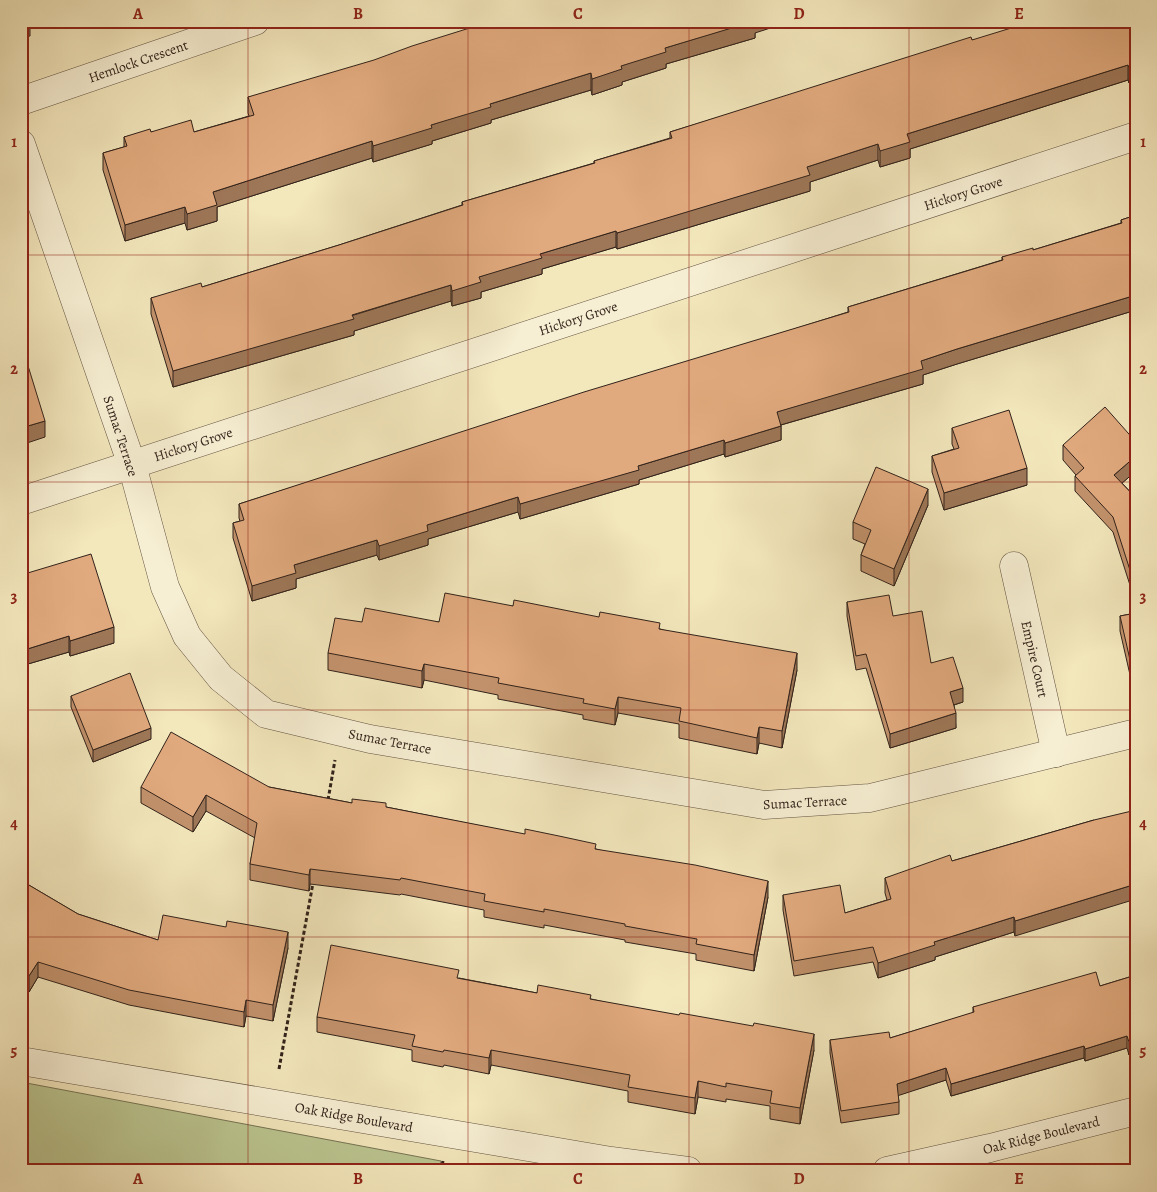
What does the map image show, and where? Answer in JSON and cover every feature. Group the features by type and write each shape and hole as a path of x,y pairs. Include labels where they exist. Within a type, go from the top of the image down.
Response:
{"street":[{"name":"Hemlock Crescent","path":"21,100 255,21"},
{"name":"Hickory Grove","path":"21,501 1136,136"},
{"name":"Sumac Terrace","path":"21,144 132,464 165,587 187,636 221,678 266,714 340,732 764,805 870,798 1136,733"},
{"name":"Empire Court","path":"1014,566 1056,753"},
{"name":"Oak Ridge Boulevard","path":"21,1061 610,1161 688,1171"},
{"name":"Oak Ridge Boulevard","path":"887,1171 990,1148 1136,1111"}],"path":[{"path":"326,809 340,732"},
{"path":"279,1069 314,876"}],"green space":[{"path":"21,1082 441,1161 439,1171 21,1171"}],"building":[{"path":"21,21 30,21 30,22 21,25"},
{"path":"492,21 755,21 665,48 666,52 621,66 622,69 592,79 591,73 490,104 491,107 431,125 432,128 373,146 372,141 213,192 217,205 187,214 185,207 125,225 103,153 127,146 124,137 150,129 151,132 191,120 194,132 254,115 248,97 374,60"},
{"path":"1034,21 1136,21 1136,65 1129,68 1128,65 907,134 910,142 880,151 878,144 807,167 810,175 540,254 542,258 479,277 481,282 452,291 451,285 352,315 354,319 173,371 151,298 201,283 202,287 339,245 463,205 462,202 672,138 670,132 971,37 972,40"},
{"path":"1136,215 1136,295 921,361 923,369 777,412 781,426 725,443 724,440 638,466 639,470 520,504 518,497 427,525 428,531 379,546 377,540 294,565 296,573 252,586 233,523 244,520 239,504 584,392 849,312 848,307 1003,260 1002,257 1033,248 1033,250 1122,223 1121,220"},
{"path":"21,343 45,421 21,428"},
{"path":"1105,407 1136,442 1136,456 1114,475 1136,498 1136,589 1113,517 1075,476 1084,468 1063,445"},
{"path":"1009,410 1027,468 944,493 932,456 959,448 952,428"},
{"path":"876,467 928,489 894,569 861,555 871,530 853,522"},
{"path":"91,554 114,627 70,641 69,636 21,651 21,575"},
{"path":"445,593 513,606 514,600 599,617 600,612 660,623 659,629 797,653 782,731 759,727 757,738 679,721 681,708 618,697 615,709 583,703 584,699 498,683 499,678 424,664 422,671 328,653 335,618 362,622 365,608 439,622"},
{"path":"889,595 893,616 922,611 931,663 953,657 963,688 950,692 956,713 890,734 866,654 856,656 847,602"},
{"path":"1136,613 1136,672 1133,673 1120,616"},
{"path":"130,673 151,728 93,750 71,696"},
{"path":"171,732 269,787 352,803 352,799 386,803 386,807 525,834 525,829 596,844 595,849 695,865 768,881 754,955 696,944 697,939 625,926 625,924 544,909 544,912 484,901 485,894 401,878 400,880 310,869 309,875 250,864 257,823 206,795 193,817 141,787"},
{"path":"1136,810 1136,884 1015,921 1014,917 934,942 935,945 878,963 873,947 794,961 783,895 840,885 845,913 891,899 885,878 950,855 952,861 1094,820"},
{"path":"22,881 78,914 158,940 163,915 226,927 227,921 288,932 273,1005 246,1000 244,1012 129,990 38,962 29,976 21,971"},
{"path":"331,945 459,970 457,978 537,993 538,985 591,995 590,999 679,1015 680,1013 753,1026 754,1023 814,1034 800,1108 770,1103 772,1091 726,1083 726,1087 698,1081 695,1098 628,1087 630,1075 491,1050 489,1058 444,1050 443,1052 412,1046 415,1035 317,1017"},
{"path":"1096,972 1100,986 1136,975 1136,1040 1129,1042 1127,1036 1085,1049 1084,1046 951,1084 946,1068 897,1084 899,1102 841,1111 830,1040 889,1032 890,1038 974,1012 973,1007"}]}
